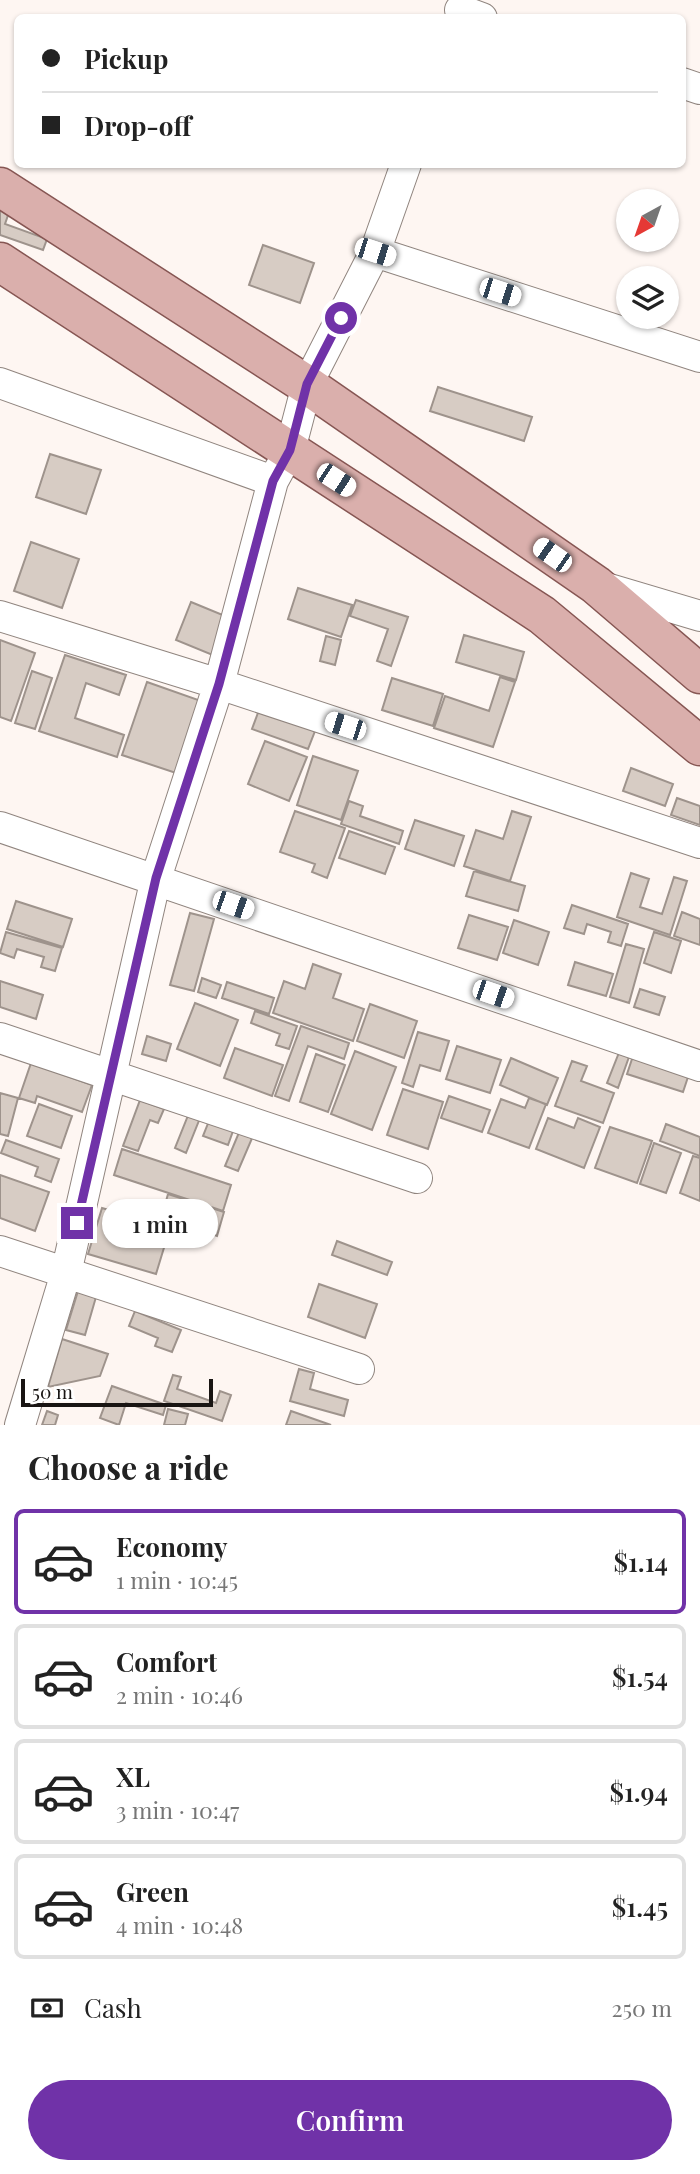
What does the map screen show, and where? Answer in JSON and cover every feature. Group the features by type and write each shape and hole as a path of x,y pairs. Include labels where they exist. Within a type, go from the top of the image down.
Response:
{"main road":[{"path":"0,187 307,384 596,585 700,674"},
{"path":"0,262 281,466 542,615 700,746"}],"street":[{"path":"20,1425 66,1273 156,878 219,684 281,466 307,384 375,252 405,168"},
{"path":"375,252 700,357"},
{"path":"0,383 281,466"},
{"path":"596,585 700,616"},
{"path":"0,616 219,684 700,843"},
{"path":"0,827 156,878 700,1066"},
{"path":"0,1038 111,1072 417,1178"},
{"path":"0,1251 359,1369"}],"building":[{"path":"0,197 13,201 5,224 47,239 43,250 0,235"},
{"path":"263,245 314,263 300,303 249,285"},
{"path":"438,387 532,417 524,441 430,411"},
{"path":"50,454 101,470 86,514 36,497"},
{"path":"31,542 79,559 62,608 14,591"},
{"path":"298,588 352,605 341,637 288,619"},
{"path":"356,600 408,617 391,666 377,661 388,629 350,616"},
{"path":"191,602 230,618 215,656 176,640"},
{"path":"464,635 524,652 516,680 456,662"},
{"path":"326,636 341,640 335,665 320,661"},
{"path":"0,640 35,653 11,721 0,717"},
{"path":"65,655 126,675 119,695 86,683 75,718 124,735 117,757 39,731"},
{"path":"32,671 52,678 35,729 15,723"},
{"path":"500,677 515,682 493,747 434,728 445,696 489,711"},
{"path":"392,678 443,694 433,726 382,710"},
{"path":"147,682 204,702 179,774 122,755"},
{"path":"259,710 315,731 308,749 252,729"},
{"path":"265,741 307,757 289,801 248,784"},
{"path":"313,756 358,771 341,820 297,805"},
{"path":"631,768 673,784 665,806 623,791"},
{"path":"677,798 700,806 700,825 671,815"},
{"path":"349,801 363,806 360,816 403,831 399,844 341,824"},
{"path":"295,811 345,828 327,878 312,872 315,864 280,852"},
{"path":"512,811 531,817 510,881 464,866 476,830 503,839"},
{"path":"415,820 464,836 454,866 405,849"},
{"path":"349,831 395,847 385,874 339,858"},
{"path":"474,871 525,886 518,911 466,896"},
{"path":"631,873 649,879 640,907 662,914 674,877 687,881 670,935 617,917"},
{"path":"16,901 72,919 63,947 7,929"},
{"path":"572,905 628,924 621,946 608,942 611,932 587,924 584,934 564,928"},
{"path":"682,912 700,919 700,945 674,936"},
{"path":"190,913 214,919 194,991 170,985"},
{"path":"469,915 508,927 497,960 458,948"},
{"path":"514,920 549,932 538,965 503,953"},
{"path":"6,932 62,948 55,971 41,967 44,957 17,949 14,958 0,953"},
{"path":"654,932 681,941 671,973 644,963"},
{"path":"626,944 644,949 629,1003 610,997"},
{"path":"575,962 613,974 606,996 568,985"},
{"path":"313,964 341,974 333,998 364,1009 353,1041 273,1013 284,981 305,989"},
{"path":"202,978 221,985 216,998 198,992"},
{"path":"0,981 43,995 36,1019 0,1007"},
{"path":"227,982 274,998 269,1014 222,998"},
{"path":"640,989 665,997 659,1015 634,1007"},
{"path":"195,1003 238,1020 220,1066 177,1049"},
{"path":"370,1004 417,1021 404,1058 357,1041"},
{"path":"255,1011 297,1026 289,1049 276,1045 280,1034 251,1023"},
{"path":"301,1026 349,1043 344,1059 308,1046 289,1101 275,1096"},
{"path":"418,1032 449,1041 440,1071 420,1065 413,1087 402,1083"},
{"path":"147,1036 171,1044 166,1061 142,1054"},
{"path":"457,1046 501,1060 490,1093 446,1079"},
{"path":"235,1048 283,1065 272,1096 224,1078"},
{"path":"620,1050 630,1054 618,1088 607,1083"},
{"path":"635,1050 691,1068 683,1092 627,1074"},
{"path":"355,1051 396,1067 372,1130 331,1114"},
{"path":"316,1054 345,1065 328,1112 300,1102"},
{"path":"511,1058 558,1078 547,1105 500,1085"},
{"path":"572,1061 587,1066 581,1081 614,1093 603,1123 555,1106"},
{"path":"31,1063 92,1085 82,1112 37,1096 35,1103 19,1098"},
{"path":"403,1089 443,1102 428,1149 387,1135"},
{"path":"0,1093 18,1098 8,1136 0,1134"},
{"path":"449,1096 490,1110 482,1132 441,1118"},
{"path":"529,1098 546,1104 529,1148 488,1133 501,1099 525,1108"},
{"path":"140,1100 164,1109 158,1123 150,1120 138,1151 123,1146"},
{"path":"39,1104 72,1116 61,1148 27,1136"},
{"path":"189,1113 200,1118 186,1153 175,1148"},
{"path":"548,1118 574,1128 578,1118 600,1127 584,1168 536,1149"},
{"path":"209,1121 233,1131 228,1145 203,1136"},
{"path":"666,1124 700,1137 700,1156 660,1141"},
{"path":"610,1127 652,1141 637,1183 595,1168"},
{"path":"240,1130 253,1136 238,1171 225,1166"},
{"path":"6,1140 59,1159 51,1182 35,1176 38,1167 1,1153"},
{"path":"654,1143 681,1153 666,1193 640,1184"},
{"path":"122,1149 231,1185 223,1211 114,1175"},
{"path":"693,1156 700,1158 700,1201 680,1193"},
{"path":"0,1175 49,1192 35,1231 0,1218"},
{"path":"168,1194 224,1212 217,1236 199,1230 202,1223 176,1214 173,1223 161,1219"},
{"path":"102,1208 170,1228 156,1274 88,1254"},
{"path":"337,1241 392,1262 387,1275 332,1255"},
{"path":"319,1284 377,1304 365,1338 308,1317"},
{"path":"78,1291 96,1297 85,1335 66,1330"},
{"path":"135,1311 181,1330 172,1352 155,1346 158,1338 129,1326"},
{"path":"62,1339 108,1354 100,1376 48,1387"},
{"path":"299,1369 314,1373 310,1389 348,1400 344,1416 290,1401"},
{"path":"173,1375 181,1377 177,1389 216,1403 220,1391 231,1395 222,1421 164,1401"},
{"path":"112,1386 166,1405 163,1415 126,1403 119,1425 100,1418"},
{"path":"168,1409 188,1414 185,1425 164,1425"},
{"path":"47,1411 58,1415 55,1425 42,1425"},
{"path":"291,1411 331,1425 286,1425"}],"route":[{"path":"77,1223 156,878 219,684 273,481 290,450 307,384 341,318"}]}
